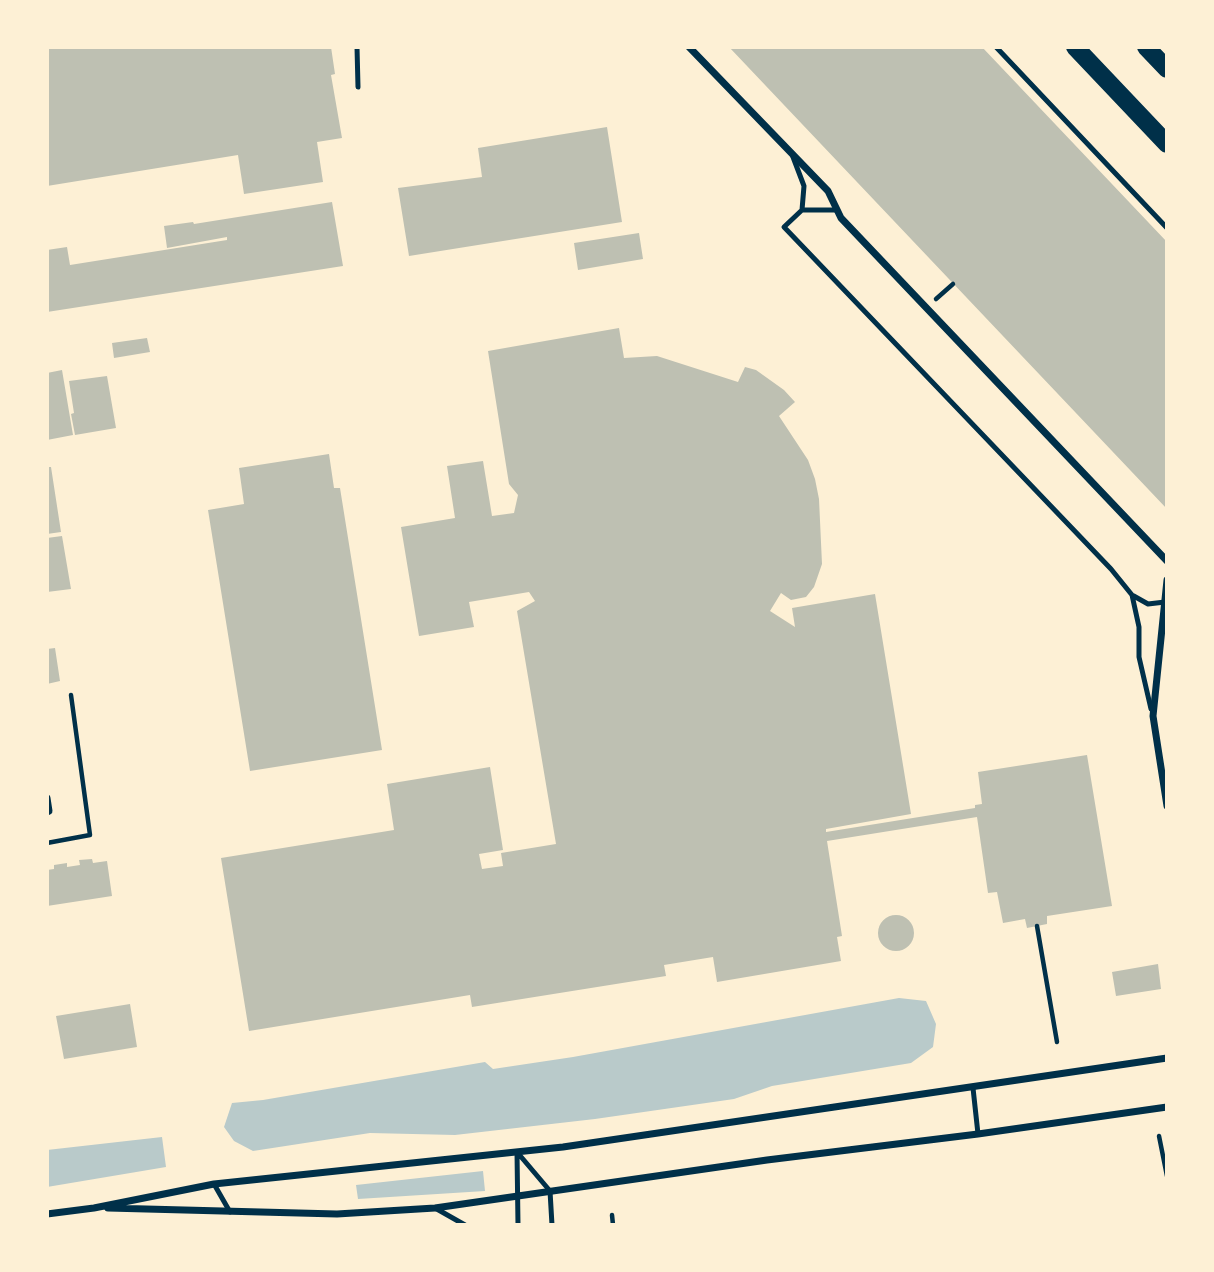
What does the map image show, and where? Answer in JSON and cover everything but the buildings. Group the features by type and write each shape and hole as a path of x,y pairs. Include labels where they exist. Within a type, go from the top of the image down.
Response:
{"main road":[{"path":"1075,47 1167,144"},
{"path":"1146,47 1167,69"}],"street":[{"path":"689,47 828,191 841,218 1167,561"},
{"path":"1167,580 1165,624 1153,716 1167,806"},
{"path":"47,798 50,811 47,812"},
{"path":"47,1214 93,1208 214,1184 517,1152 1167,1058"},
{"path":"93,1208 337,1214 435,1208 767,1160 1167,1107"}],"lane":[{"path":"357,47 358,87"},
{"path":"996,47 1167,228"},
{"path":"791,150 804,186 802,210 784,227 1111,569 1132,596 1139,627 1139,657 1153,716"},
{"path":"802,210 837,210"},
{"path":"1132,596 1148,604 1165,602"},
{"path":"973,1088 978,1134"},
{"path":"517,1152 550,1191 552,1225"},
{"path":"517,1152 518,1225"},
{"path":"214,1184 230,1212"},
{"path":"435,1208 465,1225"}],"path":[{"path":"47,843 90,835 71,695"},
{"path":"1037,926 1058,1042"},
{"path":"1159,1136 1167,1176"},
{"path":"612,1215 613,1225"}],"shaded area":[{"path":"899,998 926,1001 936,1024 933,1047 911,1063 772,1086 734,1099 455,1135 370,1133 253,1151 234,1141 224,1127 232,1103 485,1062 493,1069 573,1057"},
{"path":"162,1137 166,1167 47,1187 47,1150"},
{"path":"483,1171 485,1191 358,1199 356,1185"}]}
